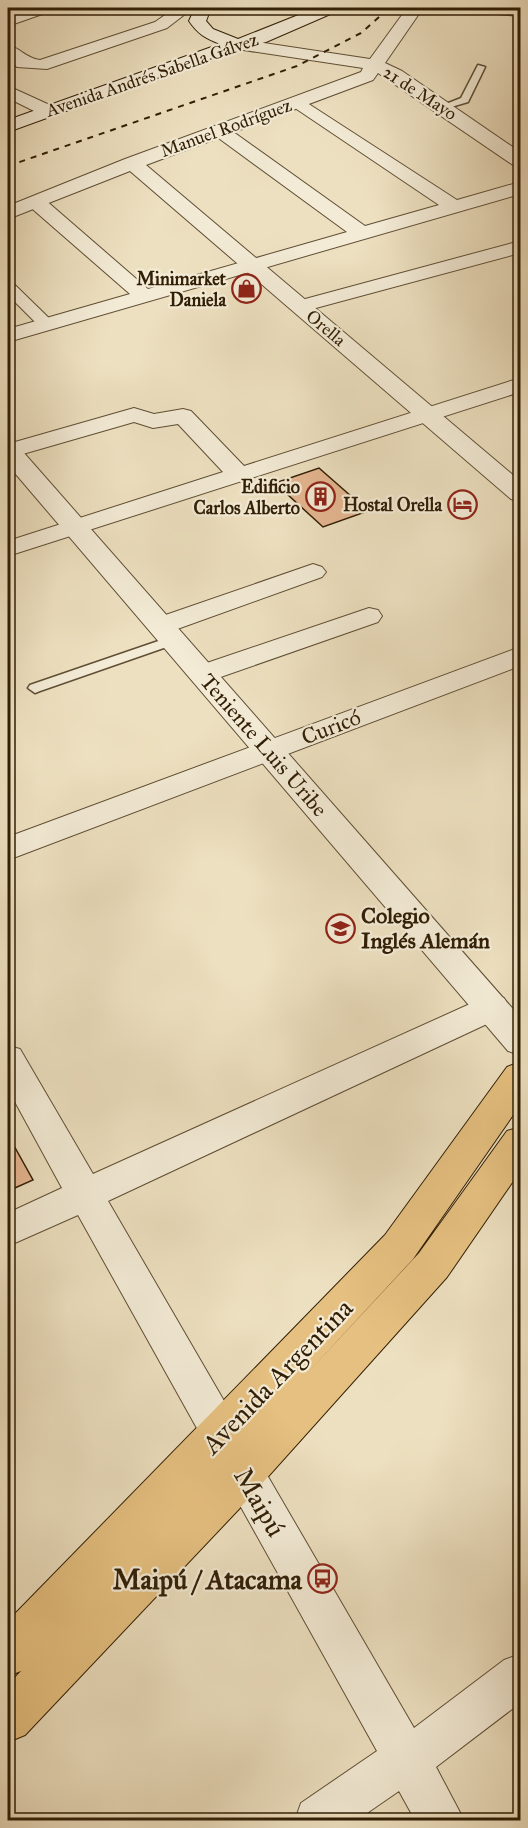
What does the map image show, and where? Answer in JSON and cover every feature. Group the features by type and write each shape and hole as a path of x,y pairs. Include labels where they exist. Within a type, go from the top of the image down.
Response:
{"main road":[{"name":"Avenida Argentina","path":"8,1653 399,1246 520,1077"},
{"name":"Avenida Argentina","path":"8,1718 244,1473 433,1265 520,1142"}],"street":[{"path":"8,21 45,8"},
{"path":"8,50 30,66 48,63 161,25 185,8"},
{"path":"203,8 197,21 202,30 237,44"},
{"name":"Avenida Andrés Sabella Gálvez","path":"8,126 237,44 260,38 329,8"},
{"name":"Manuel Rodríguez","path":"8,213 132,163 367,76 415,8"},
{"path":"486,8 520,11"},
{"name":"21 de Mayo","path":"237,44 376,65 396,75 520,161"},
{"path":"8,91 48,111"},
{"path":"298,102 454,207"},
{"path":"219,130 363,234"},
{"name":"Orella","path":"132,163 520,494"},
{"path":"8,336 520,188"},
{"path":"36,202 145,297"},
{"path":"301,306 520,247"},
{"path":"8,287 47,325"},
{"path":"8,549 520,386"},
{"path":"8,451 134,414 153,421 178,414 183,416 239,475"},
{"name":"Teniente Luis Uribe","path":"8,451 520,1041"},
{"path":"167,633 313,572"},
{"path":"202,674 369,616"},
{"name":"Curicó","path":"8,849 520,656"},
{"path":"8,1230 492,1007"},
{"name":"Maipú","path":"8,1059 441,1821"},
{"path":"318,1821 520,1676"}],"lane":[{"path":"444,108 465,100 481,67"},
{"path":"35,687 167,633"}],"building":[{"name":"Edificio Carlos Alberto","path":"319,468 368,511 323,527 275,483"},
{"path":"8,1135 33,1180 8,1191"}],"railway":[{"path":"8,166 297,66 361,33 389,8"}],"place":[{"name":"Minimarket Daniela","path":"247,289"},
{"name":"Edificio Carlos Alberto","path":"321,497"},
{"name":"Hostal Orella","path":"463,505"},
{"name":"Colegio Inglés Alemán","path":"340,928"},
{"name":"Maipú / Atacama","path":"323,1579"}]}
